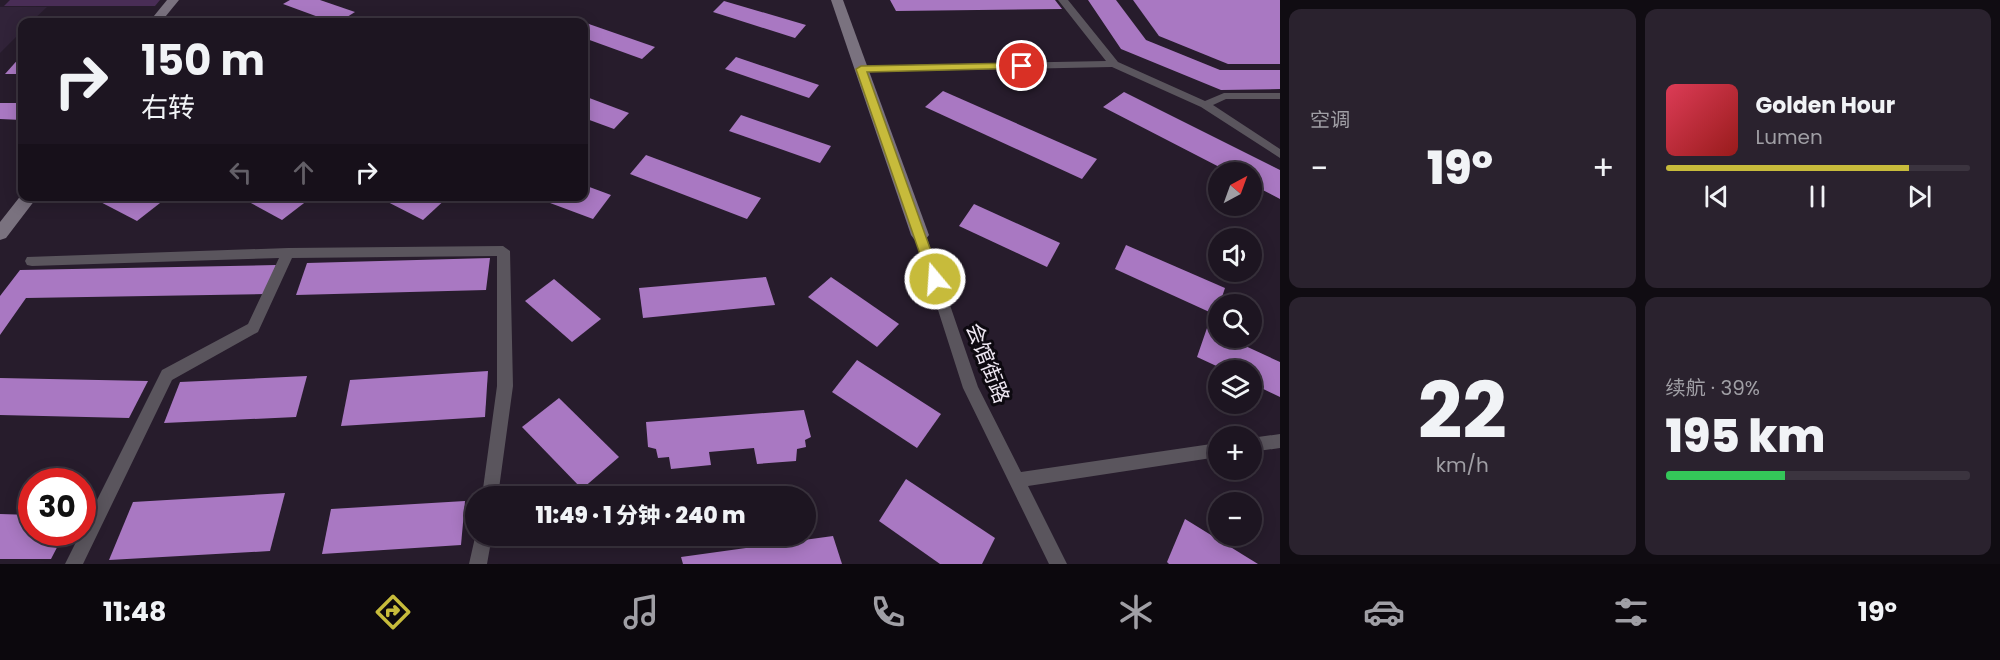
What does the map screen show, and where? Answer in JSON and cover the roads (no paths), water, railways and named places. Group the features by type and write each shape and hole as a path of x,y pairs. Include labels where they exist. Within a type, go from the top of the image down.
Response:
{"street":[{"path":"158,18 173,0"},
{"path":"170,18 185,0"},
{"name":"会馆街路","path":"837,0 971,388 1058,564"},
{"path":"1063,0 1114,64"},
{"path":"861,69 1114,64 1205,105 1280,154"},
{"path":"1205,105 1224,96 1280,96"},
{"path":"0,215 18,192"},
{"path":"0,234 26,201"},
{"path":"32,261 288,253 503,251 505,386 491,486"},
{"path":"74,564 168,375 254,328 288,253"},
{"path":"1262,443 1280,441"},
{"path":"1017,480 1208,451"},
{"path":"478,564 481,546"}]}
